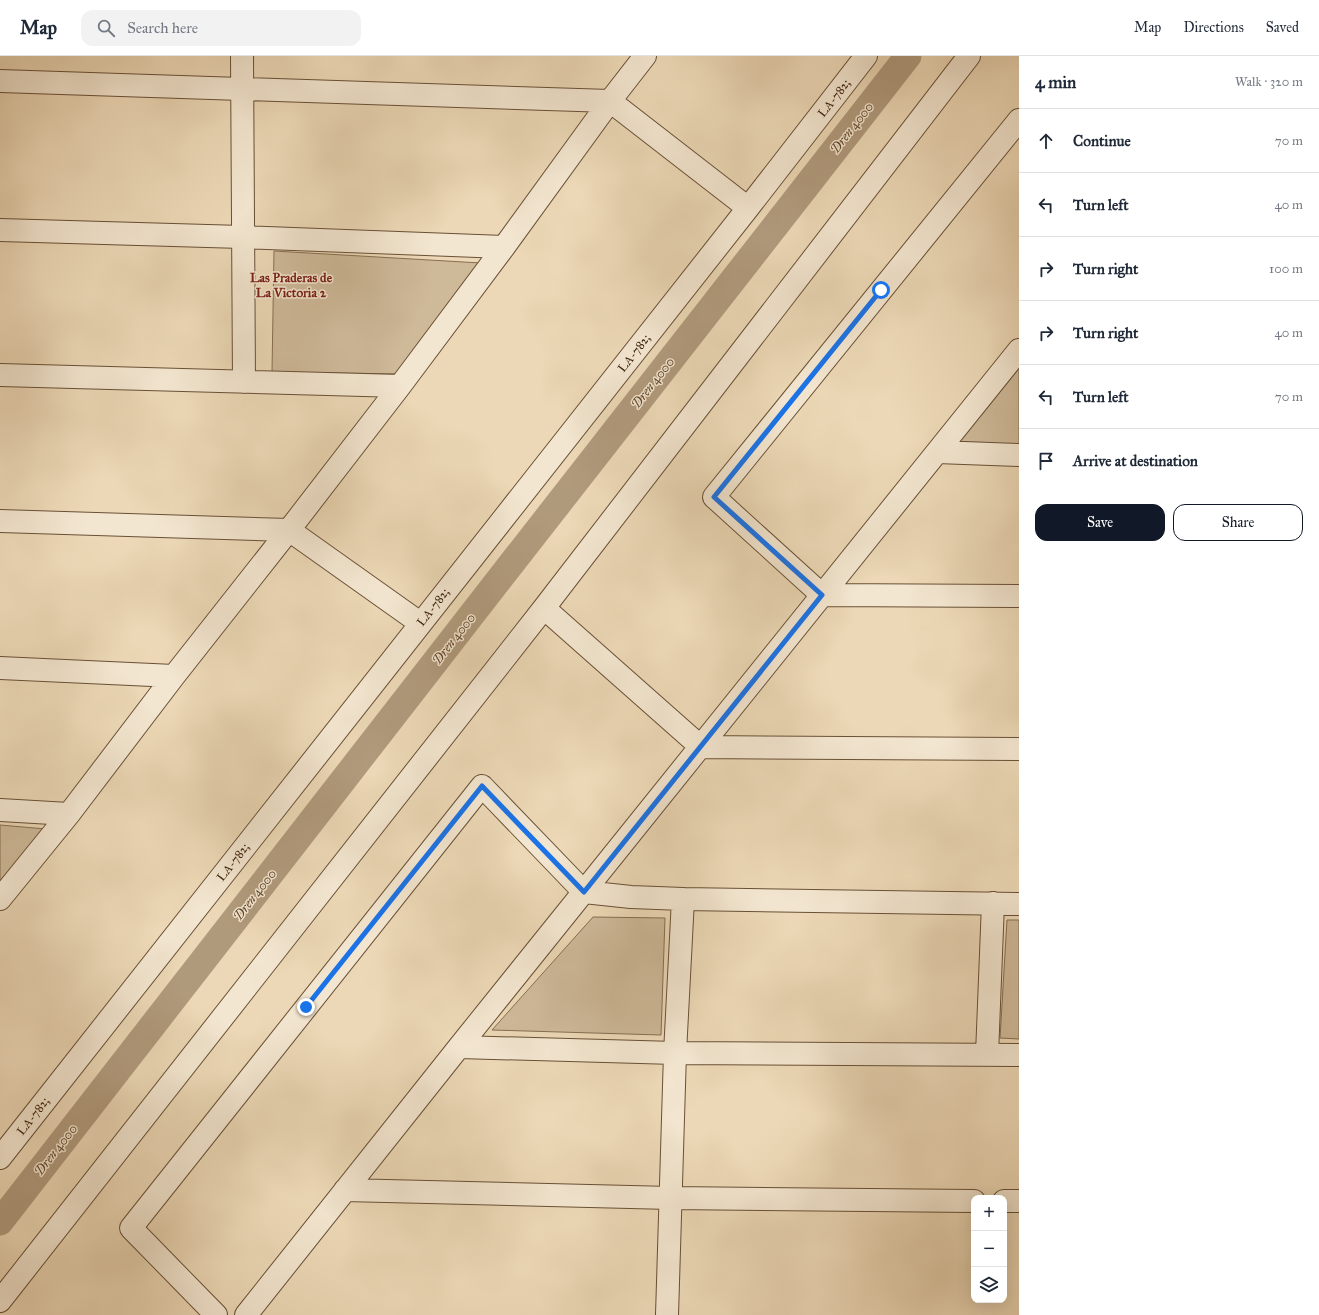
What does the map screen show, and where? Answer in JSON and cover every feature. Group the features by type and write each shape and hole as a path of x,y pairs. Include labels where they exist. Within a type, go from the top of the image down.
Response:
{"street":[{"path":"242,56 244,382"},
{"path":"0,898 69,814 174,676 400,386 504,247 610,101 645,56"},
{"name":"LA-782;","path":"0,1158 866,56"},
{"path":"0,1301 544,608 969,56"},
{"path":"0,81 610,101 748,208"},
{"path":"1019,120 714,497 822,595 1019,596"},
{"path":"0,230 242,236 504,247"},
{"path":"246,1315 1019,350"},
{"path":"0,375 400,386"},
{"path":"937,452 1019,455"},
{"path":"0,521 289,530 420,624"},
{"path":"544,608 701,747 1019,749"},
{"path":"0,668 174,676"},
{"path":"216,1315 131,1228 482,786 584,892 631,897 683,899 1019,904"},
{"path":"0,810 69,814"},
{"path":"667,1315 675,1053 683,899"},
{"path":"987,1055 992,903"},
{"path":"459,1048 675,1053 1019,1055"},
{"path":"345,1190 671,1198 971,1201"},
{"path":"1007,1201 1019,1201"}],"shaded area":[{"path":"274,251 481,263 404,374 272,372"},
{"path":"1019,367 1019,447 957,445"},
{"path":"0,825 46,829 0,887"},
{"path":"593,917 665,918 661,1035 492,1030"},
{"path":"1007,920 1019,920 1019,1039 1000,1038"}],"waterway":[{"name":"Dren 4000","path":"0,1222 908,56"}],"district":[{"name":"Las Praderas de La Victoria 2","path":"291,286"}],"route":[{"path":"306,1007 482,786 584,892 822,595 714,497 881,290"}]}
